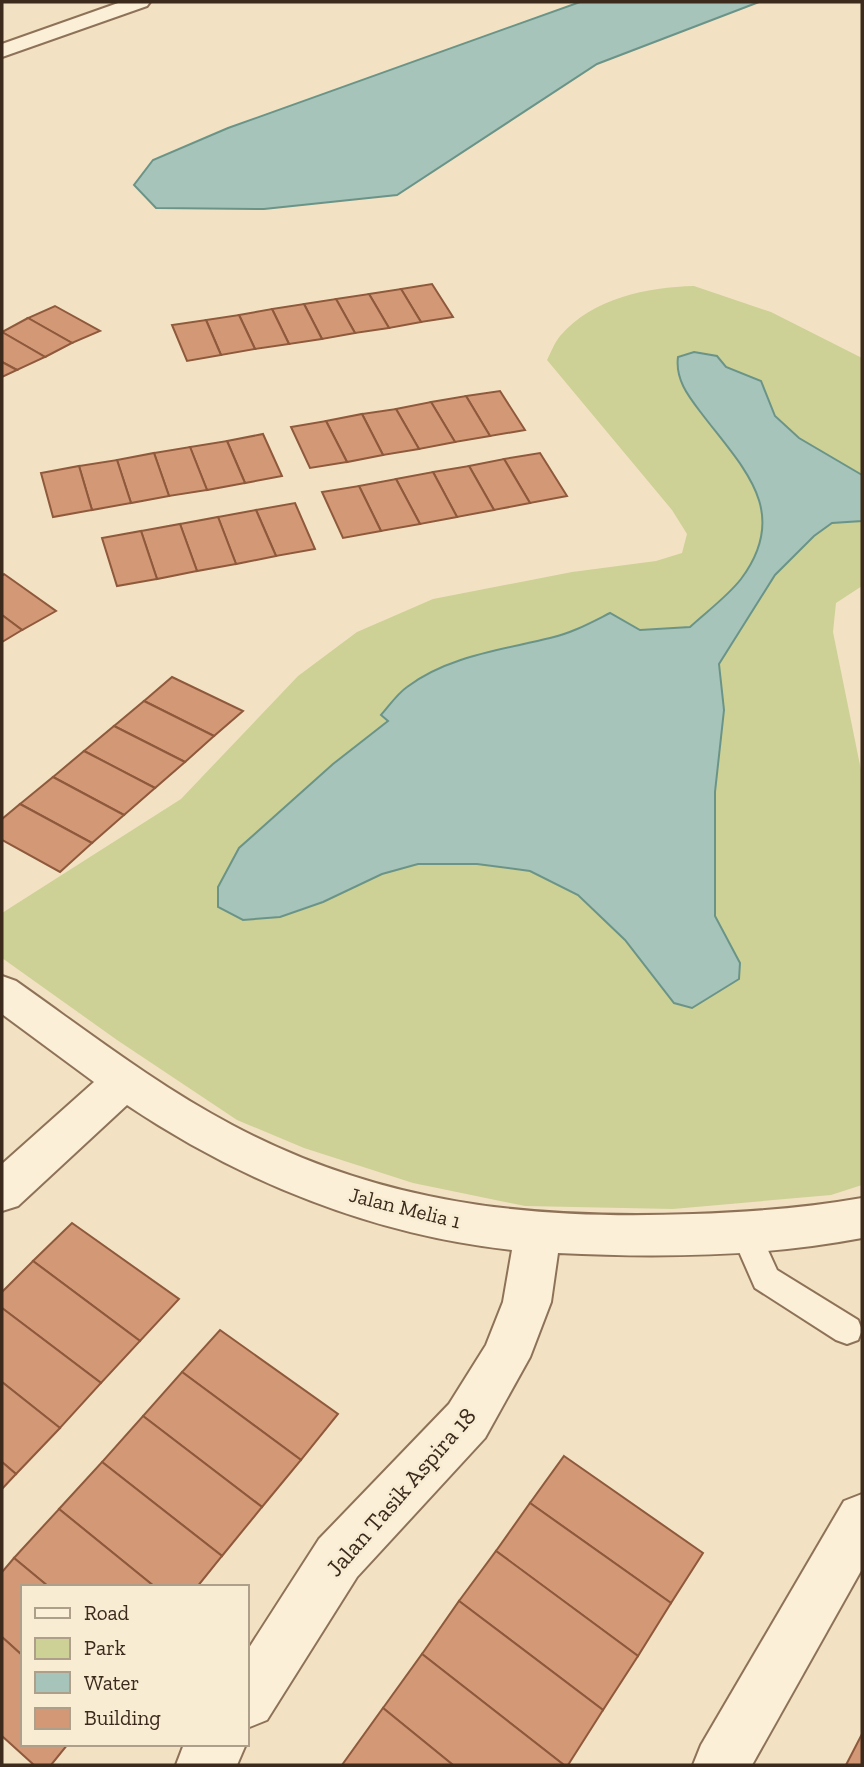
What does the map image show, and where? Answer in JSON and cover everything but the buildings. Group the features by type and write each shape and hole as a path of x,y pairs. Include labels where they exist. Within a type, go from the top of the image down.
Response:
{"street":[{"path":"2,51 140,2"},
{"name":"Jalan Melia 1","path":"2,992 125,1080 216,1137 361,1200 455,1222 538,1231 644,1236 745,1231 862,1219"},
{"path":"2,1192 125,1080"},
{"name":"Jalan Tasik Aspira 18","path":"248,1698 338,1558 467,1421 506,1357 527,1302 538,1231"},
{"path":"721,1765 862,1518"},
{"path":"204,1765 217,1746"}],"lane":[{"path":"745,1231 766,1279 847,1330"}],"green space":[{"path":"694,286 771,312 862,358 862,586 836,603 833,632 862,775 862,1185 831,1195 673,1209 525,1206 413,1183 304,1148 237,1120 117,1040 2,958 2,913 181,799 298,676 357,632 433,599 572,572 656,561 682,553 687,534 672,510 547,360 558,338 588,312 640,292"}],"water":[{"path":"580,2 759,2 597,64 397,195 264,209 156,208 134,185 153,160 228,128"},
{"path":"694,352 717,356 726,367 761,381 775,416 799,438 862,475 862,521 832,523 814,536 775,575 719,664 724,710 715,792 715,916 740,963 739,979 692,1008 674,1003 625,940 578,895 530,871 477,864 418,864 382,874 323,902 280,917 243,920 218,907 218,887 239,848 333,764 388,721 381,715 403,690 423,676 476,655 566,633 610,613 640,630 690,627 735,586 755,555 762,533 762,512 746,473 692,401 681,381 678,357"}]}
